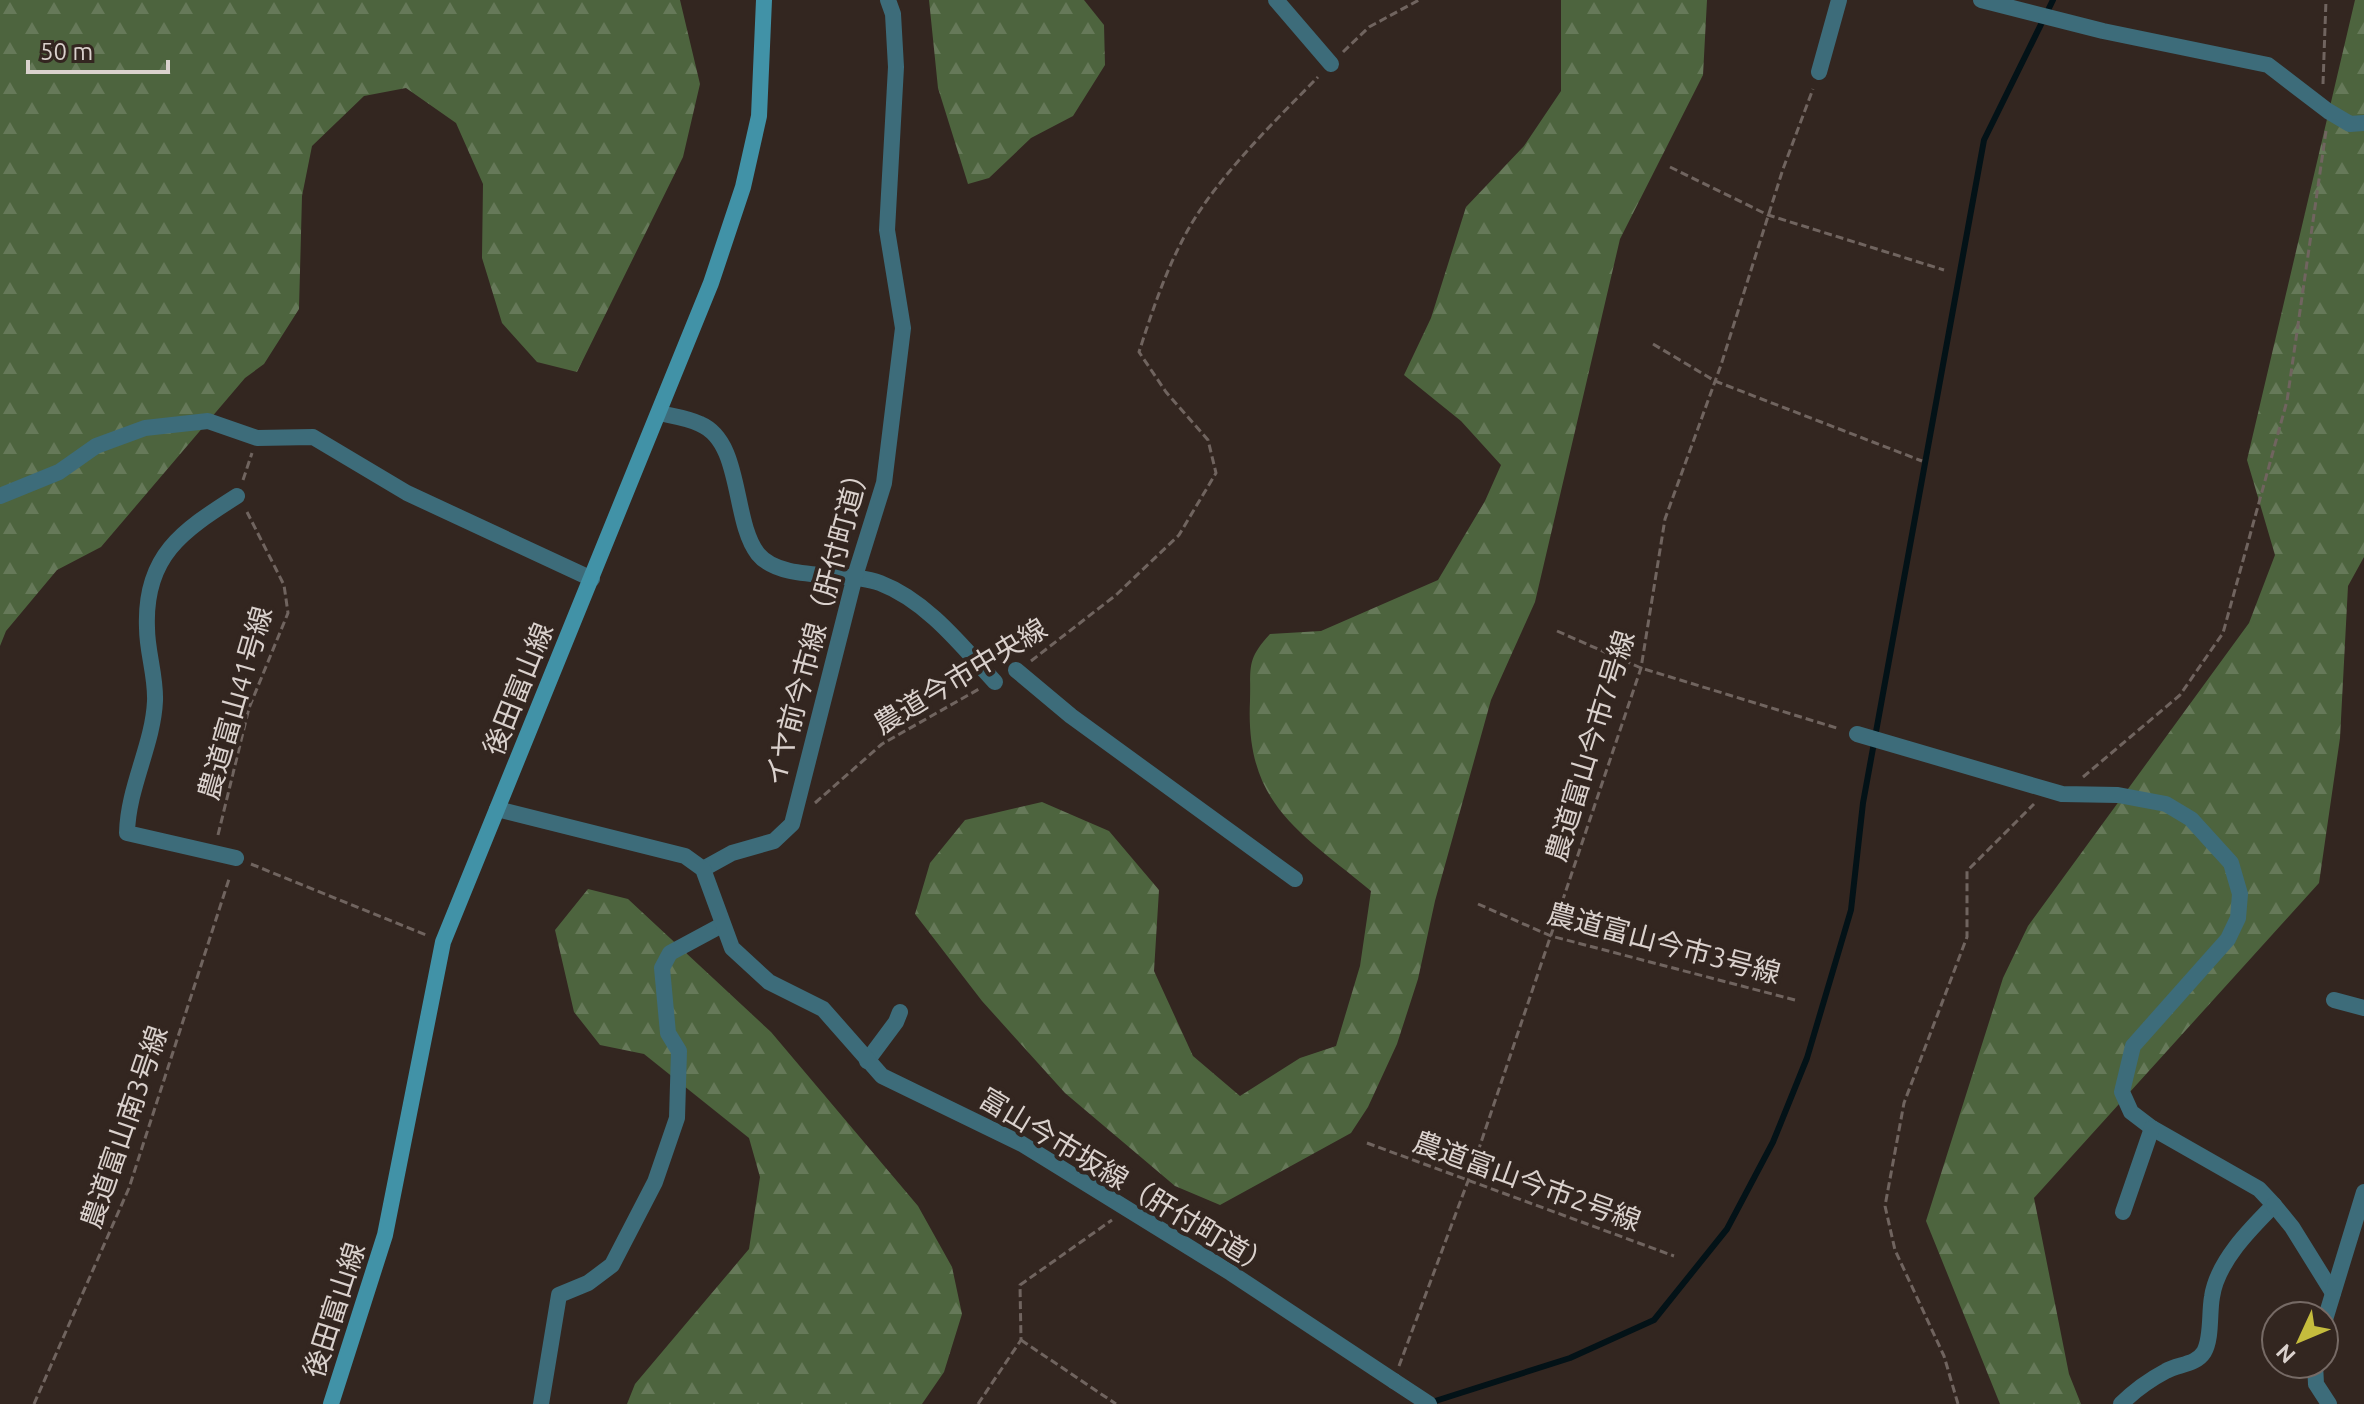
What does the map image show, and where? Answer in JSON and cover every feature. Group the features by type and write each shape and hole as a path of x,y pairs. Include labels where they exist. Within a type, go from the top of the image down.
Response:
{"main road":[{"name":"後田富山線","path":"331,1404 385,1235 443,942 711,283 743,187 759,116 764,0"}],"street":[{"name":"イヤ前今市線（肝付町道）","path":"703,869 732,853 774,841 792,824 855,576 884,483 903,328 887,230 896,67 893,14 888,0"},
{"path":"1276,0 1331,64"},
{"path":"1819,72 1839,0"},
{"path":"1981,0 2103,31 2268,65 2328,111 2350,124 2364,123"},
{"path":"659,413 703,424 717,438 730,462 746,531 759,555 775,567 797,572 855,576 882,583 909,598 950,633 995,682"},
{"path":"0,496 59,472 96,446 145,428 208,421 257,438 313,437 407,493 592,579"},
{"path":"236,858 127,833 127,810 155,703 147,629 149,589 156,565 195,523 237,496"},
{"path":"1016,670 1071,716 1295,879"},
{"path":"1857,734 2055,792 2118,795 2166,804 2191,819 2213,840 2231,863 2240,894 2238,918 2228,939 2133,1046 2122,1092 2131,1112 2152,1128 2259,1189 2292,1227 2333,1293"},
{"path":"497,809 685,856 703,869"},
{"name":"富山今市坂線（肝付町道）","path":"703,869 732,948 769,982 823,1009 882,1076 1022,1144 1125,1211 1231,1273 1422,1400"},
{"path":"541,1404 559,1295 588,1283 612,1265 655,1182 677,1118 679,1051 668,1033 662,968 670,953 722,925"},
{"path":"2334,1000 2364,1008"},
{"path":"867,1061 900,1012"},
{"path":"2123,1212 2152,1128"},
{"path":"2331,1300 2364,1192"},
{"path":"2121,1404 2135,1390 2169,1369 2198,1360 2206,1349 2212,1293 2228,1260 2247,1232 2274,1205"},
{"path":"2316,1380 2329,1404"}],"path":[{"name":"農道今市中央線","path":"1016,670 1042,655 1116,595 1179,535 1216,473 1208,440 1166,392 1139,352 1156,298 1182,240 1242,156 1331,64 1369,27 1419,0"},
{"path":"1958,1404 1944,1356 1895,1250 1885,1206 1904,1103 1967,937 1967,871 2055,792 2131,740 2180,695 2223,633 2287,401 2328,111 2321,74 2326,0"},
{"name":"農道富山今市7号線","path":"1394,1381 1468,1181 1641,668 1665,519 1819,72"},
{"path":"1670,167 1768,215 1944,270"},
{"path":"1653,344 1715,381 1922,461"},
{"path":"237,496 257,438"},
{"name":"農道富山41号線","path":"236,858 217,841 249,708 288,613 284,585 264,539 237,496"},
{"path":"1557,631 1641,668 1857,734"},
{"name":"農道今市中央線","path":"814,804 882,744 995,682"},
{"path":"236,858 443,942"},
{"name":"農道富山南3号線","path":"34,1404 129,1188 236,858"},
{"name":"農道富山今市3号線","path":"1478,904 1551,936 1795,1000"},
{"name":"農道富山今市2号線","path":"1367,1143 1674,1256"},
{"path":"978,1404 1021,1340 1020,1285 1125,1211"},
{"path":"1021,1340 1116,1404"}],"green space":[{"path":"0,0 680,0 700,84 683,157 577,372 537,362 502,323 482,258 483,184 456,123 406,88 364,96 312,146 302,196 299,309 264,364 245,378 101,547 57,570 6,631 0,646"},
{"path":"929,0 1084,0 1104,25 1105,65 1073,116 1031,138 989,178 968,184 938,88"},
{"path":"1561,0 1707,0 1703,75 1620,239 1535,602 1491,700 1435,901 1418,979 1397,1044 1368,1107 1351,1133 1220,1205 1175,1186 1065,1093 982,1001 915,914 930,863 965,820 1042,802 1109,831 1159,890 1154,971 1193,1056 1240,1096 1300,1058 1336,1046 1360,966 1371,891 1300,832 1267,791 1257,766 1251,737 1251,664 1270,634 1321,631 1438,580 1485,501 1501,465 1461,421 1404,375 1431,318 1466,207 1524,146 1561,91"},
{"path":"2355,0 2364,0 2364,557 2348,586 2340,738 2319,883 2034,1198 2069,1374 2081,1404 2000,1404 1926,1221 2003,978 2028,926 2249,623 2275,555 2247,460"},
{"path":"588,889 628,899 771,1032 918,1206 952,1267 962,1314 944,1372 922,1404 627,1404 635,1384 749,1249 760,1177 749,1138 644,1054 600,1045 574,1012 555,930"}],"waterway":[{"path":"1432,1402 1570,1358 1654,1320 1727,1229 1773,1142 1807,1058 1851,910 1863,803 1984,140 2053,0"}]}
